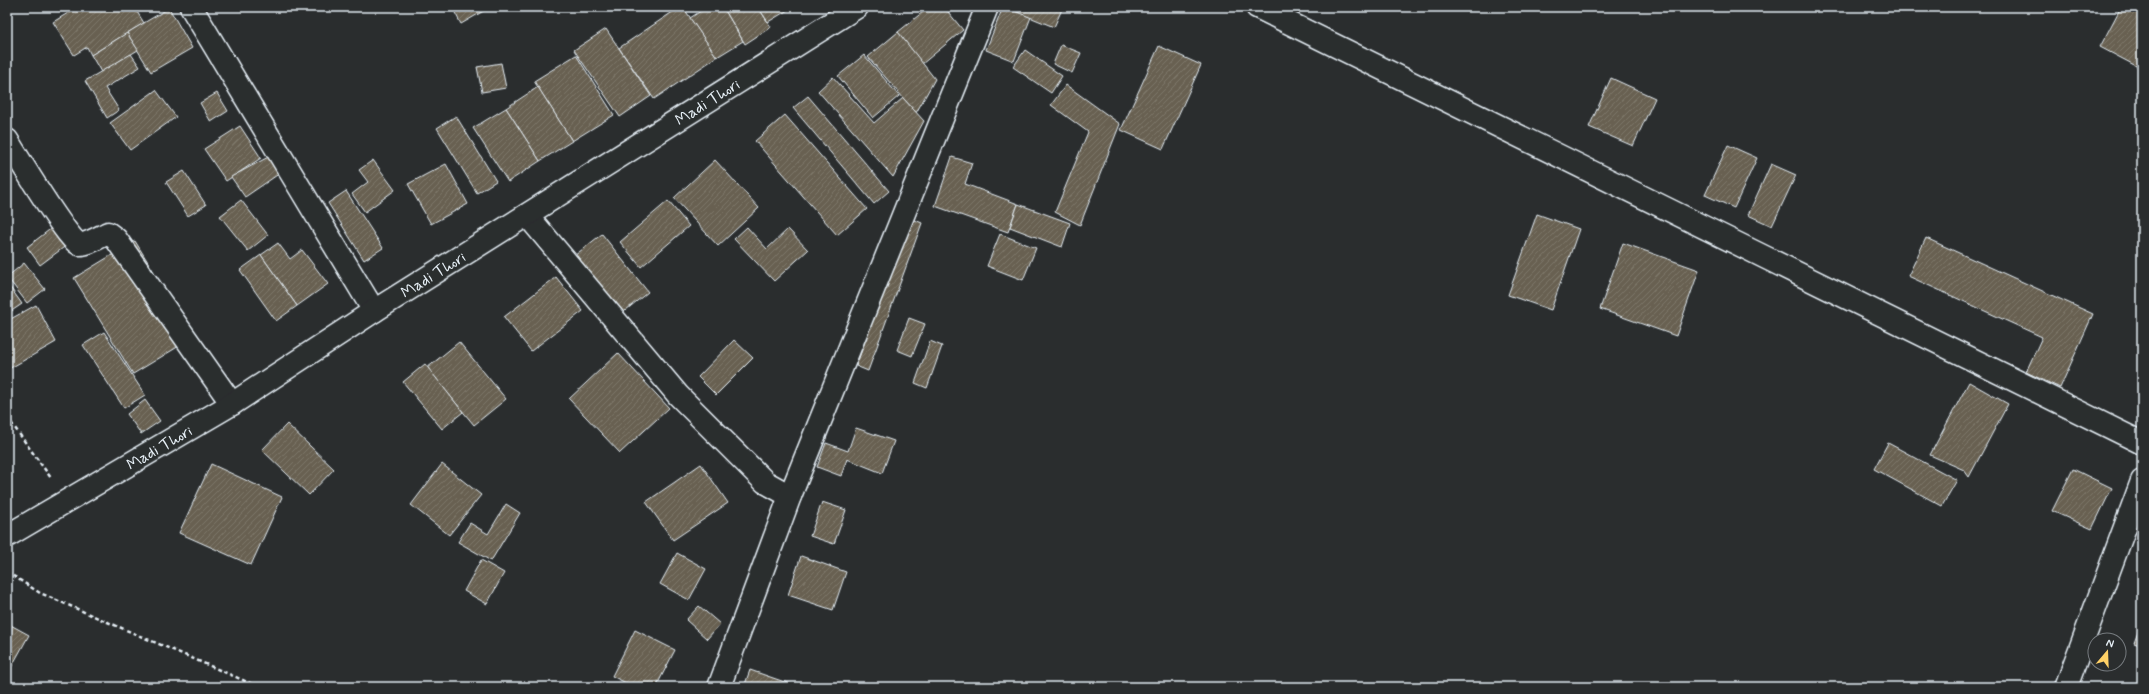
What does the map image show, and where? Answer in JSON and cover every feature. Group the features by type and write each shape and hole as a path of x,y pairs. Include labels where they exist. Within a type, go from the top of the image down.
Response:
{"street":[{"path":"191,7 374,311"},
{"name":"Madi Thori","path":"7,536 232,404 374,311 857,7"},
{"path":"718,687 790,496 987,7"},
{"path":"1257,7 2142,444"},
{"path":"7,140 61,224 75,242 83,244 108,233 116,239 232,404"},
{"path":"527,215 678,394 765,482 790,496"},
{"path":"2066,687 2142,481"}],"path":[{"path":"7,418 66,500"},
{"path":"7,572 40,593 260,687"}],"building":[{"path":"78,7 134,7 144,23 91,55 87,47 74,55 53,22"},
{"path":"452,7 485,7 487,9 461,24"},
{"path":"680,7 683,7 717,57 654,99 619,48"},
{"path":"707,7 723,7 743,41 717,57 690,18"},
{"path":"723,7 758,7 771,27 745,44"},
{"path":"758,7 793,7 768,22"},
{"path":"929,7 944,7 963,30 922,64 898,32"},
{"path":"1003,7 1031,17 1014,61 986,50"},
{"path":"1005,7 1063,7 1054,27"},
{"path":"2121,7 2142,7 2142,65 2140,68 2100,47"},
{"path":"169,8 192,48 151,72 127,33"},
{"path":"606,29 651,96 620,117 574,50"},
{"path":"898,32 935,79 916,113 868,57"},
{"path":"127,33 138,50 101,72 91,55"},
{"path":"1061,45 1081,53 1072,73 1053,64"},
{"path":"1159,46 1201,65 1163,149 1121,130"},
{"path":"1025,50 1062,76 1051,93 1013,67"},
{"path":"131,54 140,67 105,88 119,110 107,118 85,81"},
{"path":"576,55 614,115 572,141 534,81"},
{"path":"864,55 899,96 873,118 838,76"},
{"path":"501,63 506,88 482,92 477,67"},
{"path":"833,77 874,123 903,98 924,121 893,177 818,91"},
{"path":"1611,78 1655,98 1633,146 1589,127"},
{"path":"1066,85 1120,124 1080,225 1055,212 1088,132 1051,105"},
{"path":"538,87 572,141 540,161 506,108"},
{"path":"156,90 176,117 130,150 110,123"},
{"path":"217,93 228,111 211,122 200,103"},
{"path":"808,96 889,191 874,204 793,108"},
{"path":"506,108 540,161 508,182 473,128"},
{"path":"785,115 867,209 837,235 755,141"},
{"path":"456,116 496,181 477,193 437,128"},
{"path":"240,126 261,158 226,181 204,149"},
{"path":"1728,145 1757,158 1734,208 1705,195"},
{"path":"272,155 283,171 245,197 231,177"},
{"path":"952,157 972,163 965,184 1018,204 1008,232 935,206"},
{"path":"373,160 395,190 365,212 352,194 368,182 359,170"},
{"path":"715,160 759,208 718,246 674,198"},
{"path":"446,164 468,204 431,224 408,184"},
{"path":"1771,164 1796,175 1772,226 1748,215"},
{"path":"184,171 206,205 188,216 166,182"},
{"path":"346,191 383,248 364,260 328,203"},
{"path":"241,200 268,235 248,251 220,216"},
{"path":"668,201 689,226 641,267 620,242"},
{"path":"1018,204 1070,223 1062,247 1010,227"},
{"path":"1537,214 1579,229 1551,310 1508,295"},
{"path":"910,218 922,223 868,371 856,366"},
{"path":"53,227 67,245 40,265 27,247"},
{"path":"747,227 767,249 788,229 808,250 774,281 734,239"},
{"path":"602,234 648,292 620,315 574,256"},
{"path":"1000,234 1036,248 1023,280 987,266"},
{"path":"1926,238 2093,314 2060,388 2026,372 2042,337 1908,276"},
{"path":"135,241 194,337 133,374 74,278"},
{"path":"278,243 290,259 302,250 328,284 297,306 261,255"},
{"path":"1623,243 1699,270 1676,336 1600,309"},
{"path":"261,255 297,306 276,321 240,270"},
{"path":"24,263 45,289 27,303 7,277"},
{"path":"556,277 583,311 531,351 504,317"},
{"path":"7,283 22,304 7,314"},
{"path":"36,305 56,342 7,370 7,321"},
{"path":"909,318 925,324 912,356 897,350"},
{"path":"104,332 145,395 124,408 83,345"},
{"path":"734,340 753,358 716,395 698,377"},
{"path":"930,341 942,346 927,388 915,383"},
{"path":"459,342 506,399 474,425 427,368"},
{"path":"618,353 669,408 620,453 569,399"},
{"path":"425,364 463,412 442,429 403,382"},
{"path":"1969,382 2008,404 1969,477 1964,470 1930,455"},
{"path":"145,400 160,421 141,434 127,414"},
{"path":"287,424 334,469 309,495 262,450"},
{"path":"856,428 894,441 882,473 847,459 841,476 817,467 826,443 848,451"},
{"path":"1888,443 1957,480 1942,506 1874,469"},
{"path":"211,464 282,497 251,565 179,533"},
{"path":"442,464 481,495 449,535 411,505"},
{"path":"701,464 728,503 673,540 646,502"},
{"path":"2073,469 2112,488 2092,529 2052,511"},
{"path":"822,502 846,510 834,544 810,536"},
{"path":"506,504 520,513 491,561 458,542 470,523 488,534"},
{"path":"677,553 706,569 689,600 660,584"},
{"path":"801,556 846,572 833,610 788,595"},
{"path":"481,560 504,573 487,604 464,591"},
{"path":"699,606 720,624 707,639 686,620"},
{"path":"2142,621 2142,646 2134,643"},
{"path":"7,623 29,635 7,675"},
{"path":"635,630 675,650 656,687 634,687 612,676"},
{"path":"750,670 799,687 744,687"}]}
